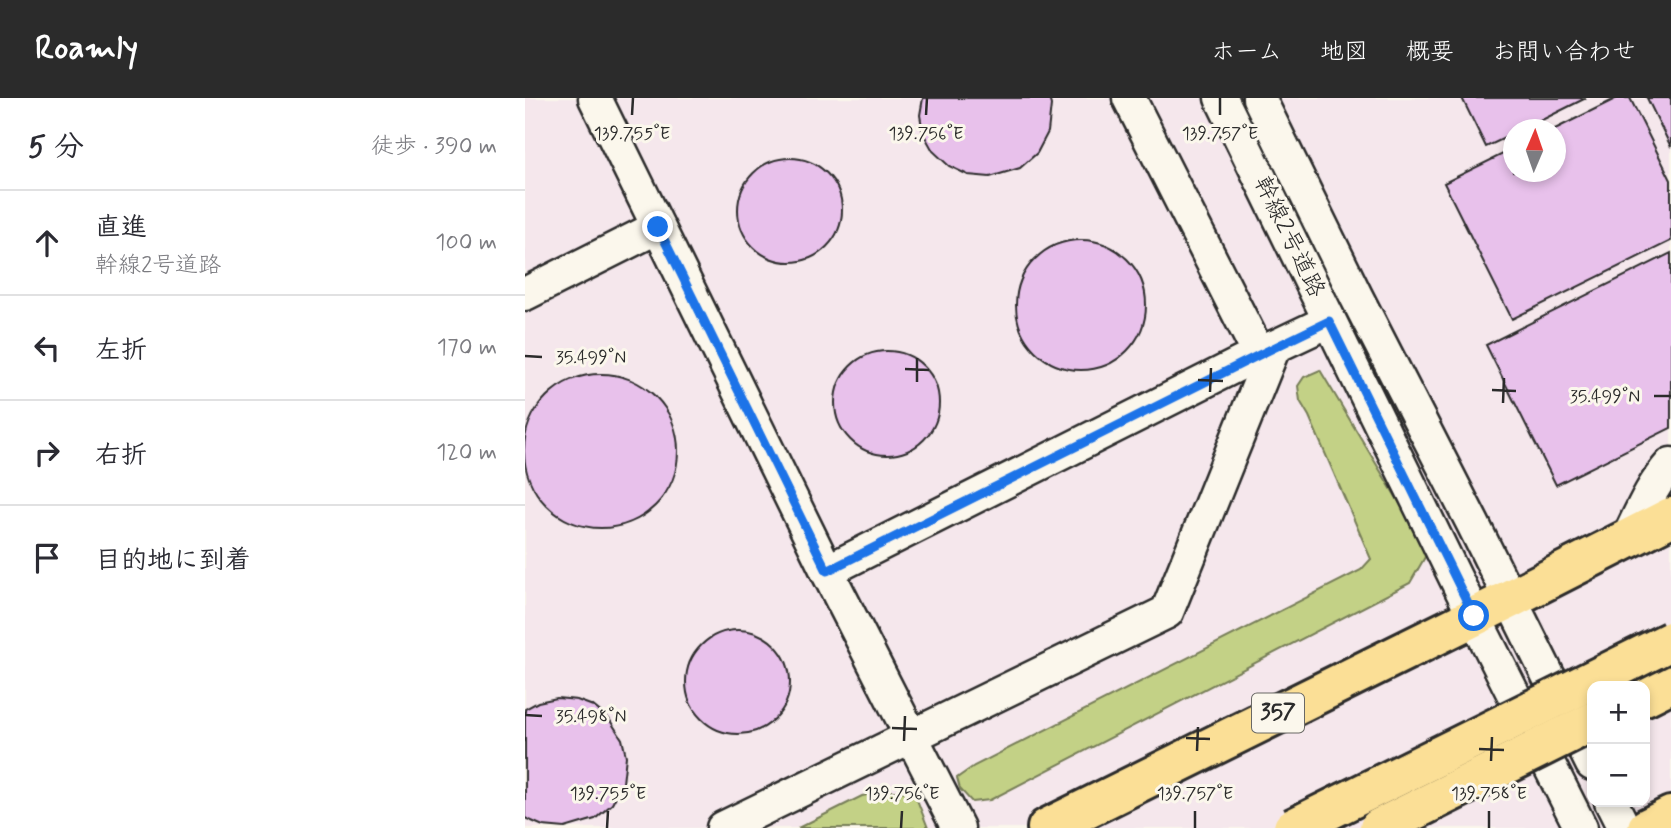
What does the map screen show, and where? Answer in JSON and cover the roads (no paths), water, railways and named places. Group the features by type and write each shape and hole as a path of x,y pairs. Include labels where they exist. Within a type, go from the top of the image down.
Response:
{"highway":[{"name":"357","path":"1047,828 1671,517"},
{"path":"1293,828 1671,641"},
{"path":"1650,694 1671,684"},
{"path":"1379,828 1587,724"},
{"path":"1647,828 1671,816"}],"street":[{"path":"595,98 827,571 958,828"},
{"path":"723,828 1167,612 1266,351 1129,98"},
{"name":"幹線2号道路","path":"1221,98 1474,616 1581,828"},
{"name":"幹線2号道路","path":"1259,98 1587,754"},
{"path":"525,294 658,227"},
{"path":"827,571 1329,321"},
{"path":"1627,540 1650,495 1671,464"},
{"path":"1614,807 1624,828"}]}
